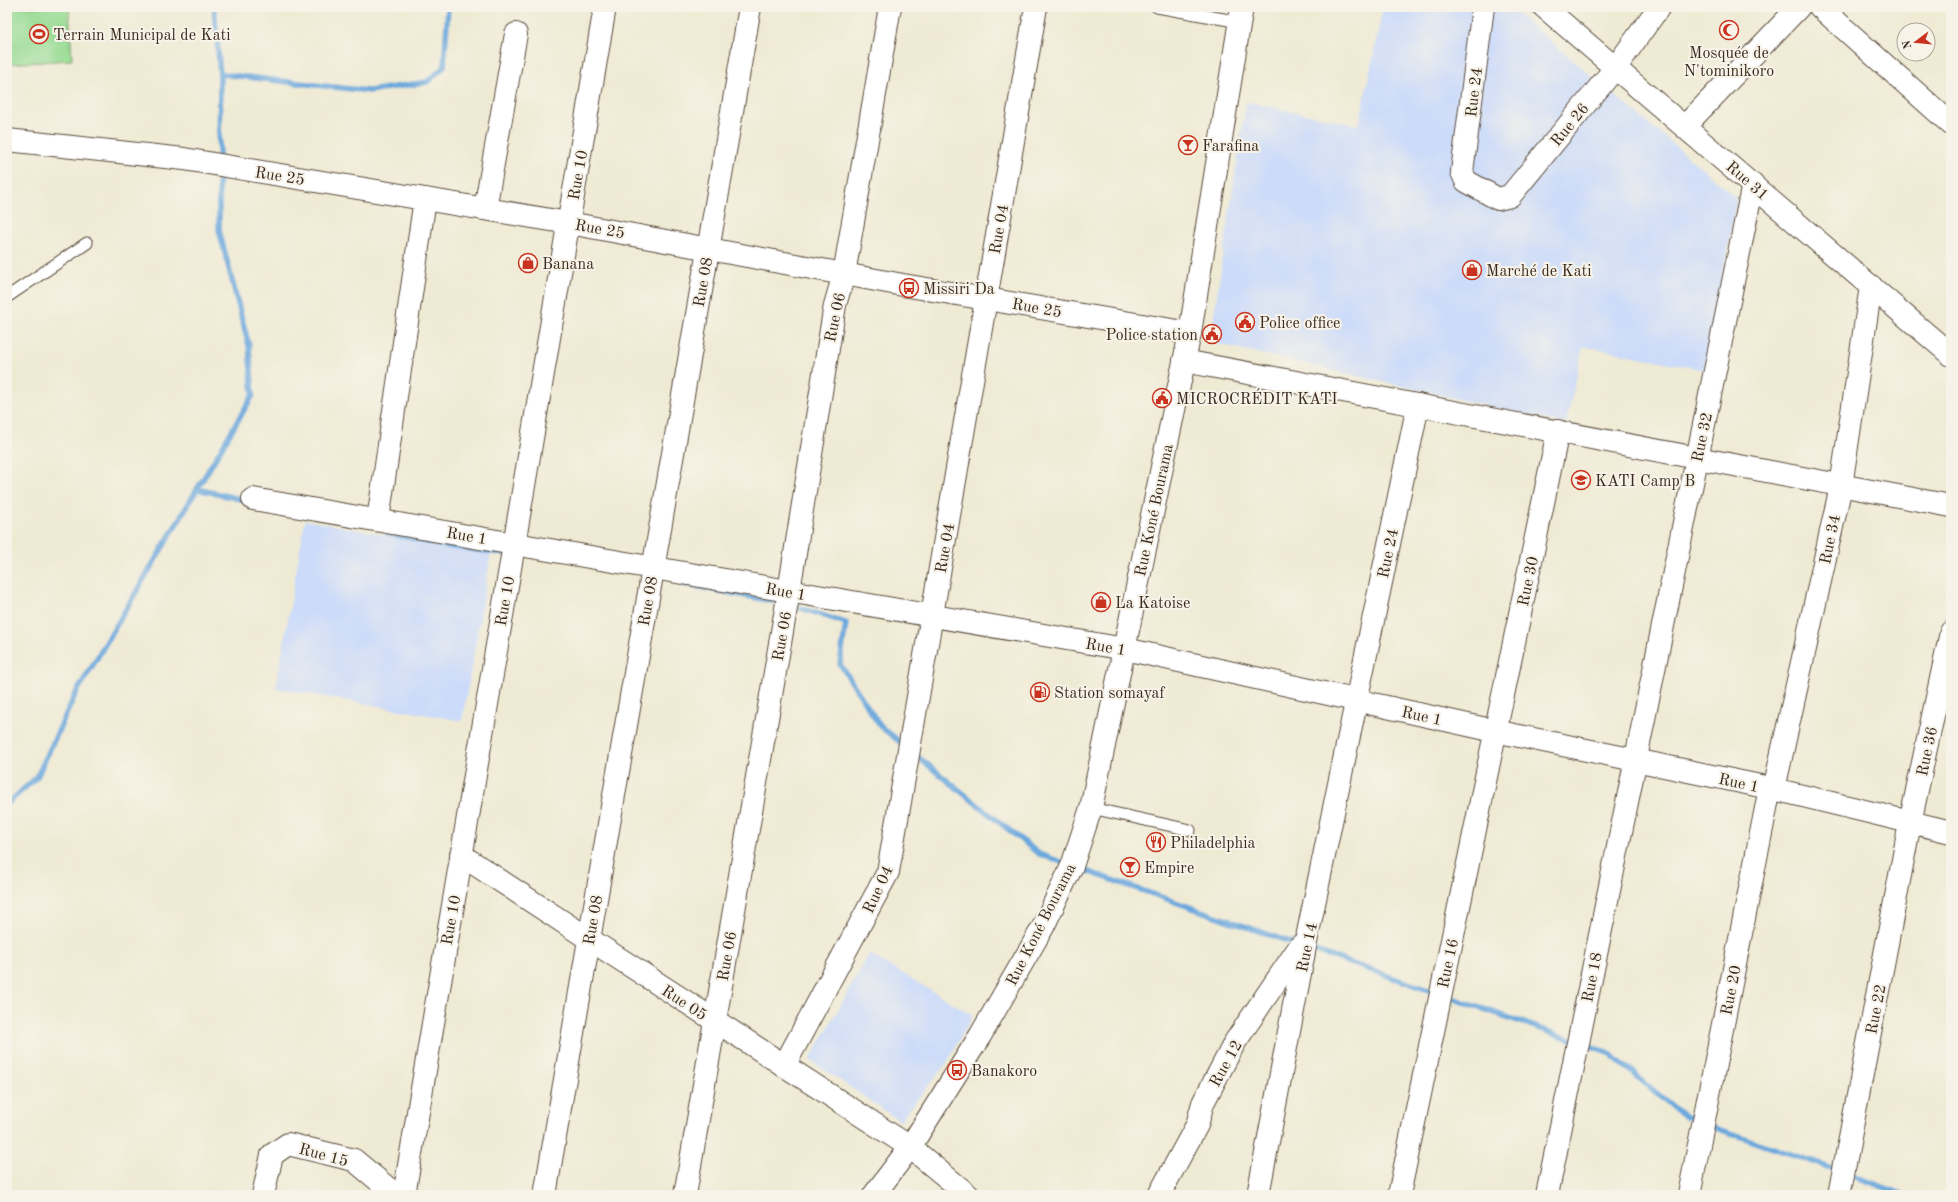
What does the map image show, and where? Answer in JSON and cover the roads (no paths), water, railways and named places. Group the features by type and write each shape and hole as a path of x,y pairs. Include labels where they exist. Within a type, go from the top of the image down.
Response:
{"main road":[{"name":"Rue 10","path":"404,1195 605,7"},
{"name":"Rue 08","path":"545,1195 750,7"},
{"name":"Rue 06","path":"684,1195 789,591 835,305 844,274 890,7"},
{"name":"Rue 04","path":"784,1066 888,872 1036,7"},
{"name":"Rue 24","path":"1463,177 1462,172 1483,7"},
{"name":"Rue 31","path":"1544,7 1753,184 1951,355"},
{"name":"Rue 26","path":"1463,177 1466,181 1498,199 1510,196 1616,67 1659,7"},
{"path":"1685,126 1799,7"},
{"path":"1820,7 1951,124"},
{"name":"Rue Koné Bourama","path":"874,1195 910,1147 980,1036 1043,927 1072,866 1091,808 1190,333 1241,14"},
{"path":"485,209 516,34"},
{"name":"Rue 25","path":"7,140 184,159 569,223 844,274 1190,333"},
{"name":"Rue 32","path":"1634,760 1753,184"},
{"path":"378,520 425,199"},
{"name":"Rue 34","path":"1772,788 1841,486 1871,286"},
{"path":"1184,361 1951,506"},
{"name":"Rue 24","path":"1357,700 1418,405"},
{"name":"Rue 30","path":"1495,731 1558,431"},
{"name":"Rue 1","path":"253,499 1125,649 1495,731 1772,788 1951,832"},
{"name":"Rue 36","path":"1910,823 1951,632"},
{"name":"Rue 14","path":"1258,1195 1307,940 1357,700"},
{"name":"Rue 16","path":"1399,1195 1495,731"},
{"name":"Rue 18","path":"1547,1195 1634,760"},
{"name":"Rue 20","path":"1689,1195 1772,788"},
{"name":"Rue 22","path":"1839,1195 1910,823"},
{"name":"Rue 05","path":"461,855 589,940 910,1147 968,1195"},
{"name":"Rue 12","path":"1159,1195 1197,1125 1203,1103 1235,1042 1300,946 1307,940"},
{"name":"Rue 15","path":"263,1195 272,1156 288,1144 354,1160 396,1195"}],"lane":[{"path":"1157,7 1241,14"},
{"path":"7,297 86,243"},
{"path":"1091,808 1190,830"}],"waterway":[{"path":"214,7 220,74 219,160"},
{"path":"220,74 369,91 427,82 444,67 448,7"},
{"path":"7,804 37,777 75,695 253,395 249,346 219,230 219,169"},
{"path":"197,489 249,501"},
{"path":"388,533 446,546 507,554"},
{"path":"683,584 783,603"},
{"path":"791,605 846,623 840,664 880,726 905,746"},
{"path":"913,753 1039,854 1067,864"},
{"path":"1075,867 1296,944"},
{"path":"1310,949 1437,993"},
{"path":"1446,996 1573,1040"},
{"path":"1582,1043 1608,1052 1685,1117 1699,1122"},
{"path":"1707,1125 1839,1171"},
{"path":"1847,1174 1905,1195"}],"place":[{"name":"Mosquée de N'tominikoro","path":"1729,30"},
{"name":"Terrain Municipal de Kati","path":"39,34"},
{"name":"Farafina","path":"1188,145"},
{"name":"Banana","path":"528,263"},
{"name":"Marché de Kati","path":"1472,270"},
{"name":"Missiri Da","path":"909,288"},
{"name":"Police office","path":"1245,322"},
{"name":"Police station","path":"1212,334"},
{"name":"MICROCRÉDIT KATI","path":"1162,398"},
{"name":"KATI Camp B","path":"1581,480"},
{"name":"La Katoise","path":"1101,602"},
{"name":"Station somayaf","path":"1040,692"},
{"name":"Philadelphia","path":"1156,842"},
{"name":"Empire","path":"1130,867"},
{"name":"Banakoro","path":"957,1070"}]}
